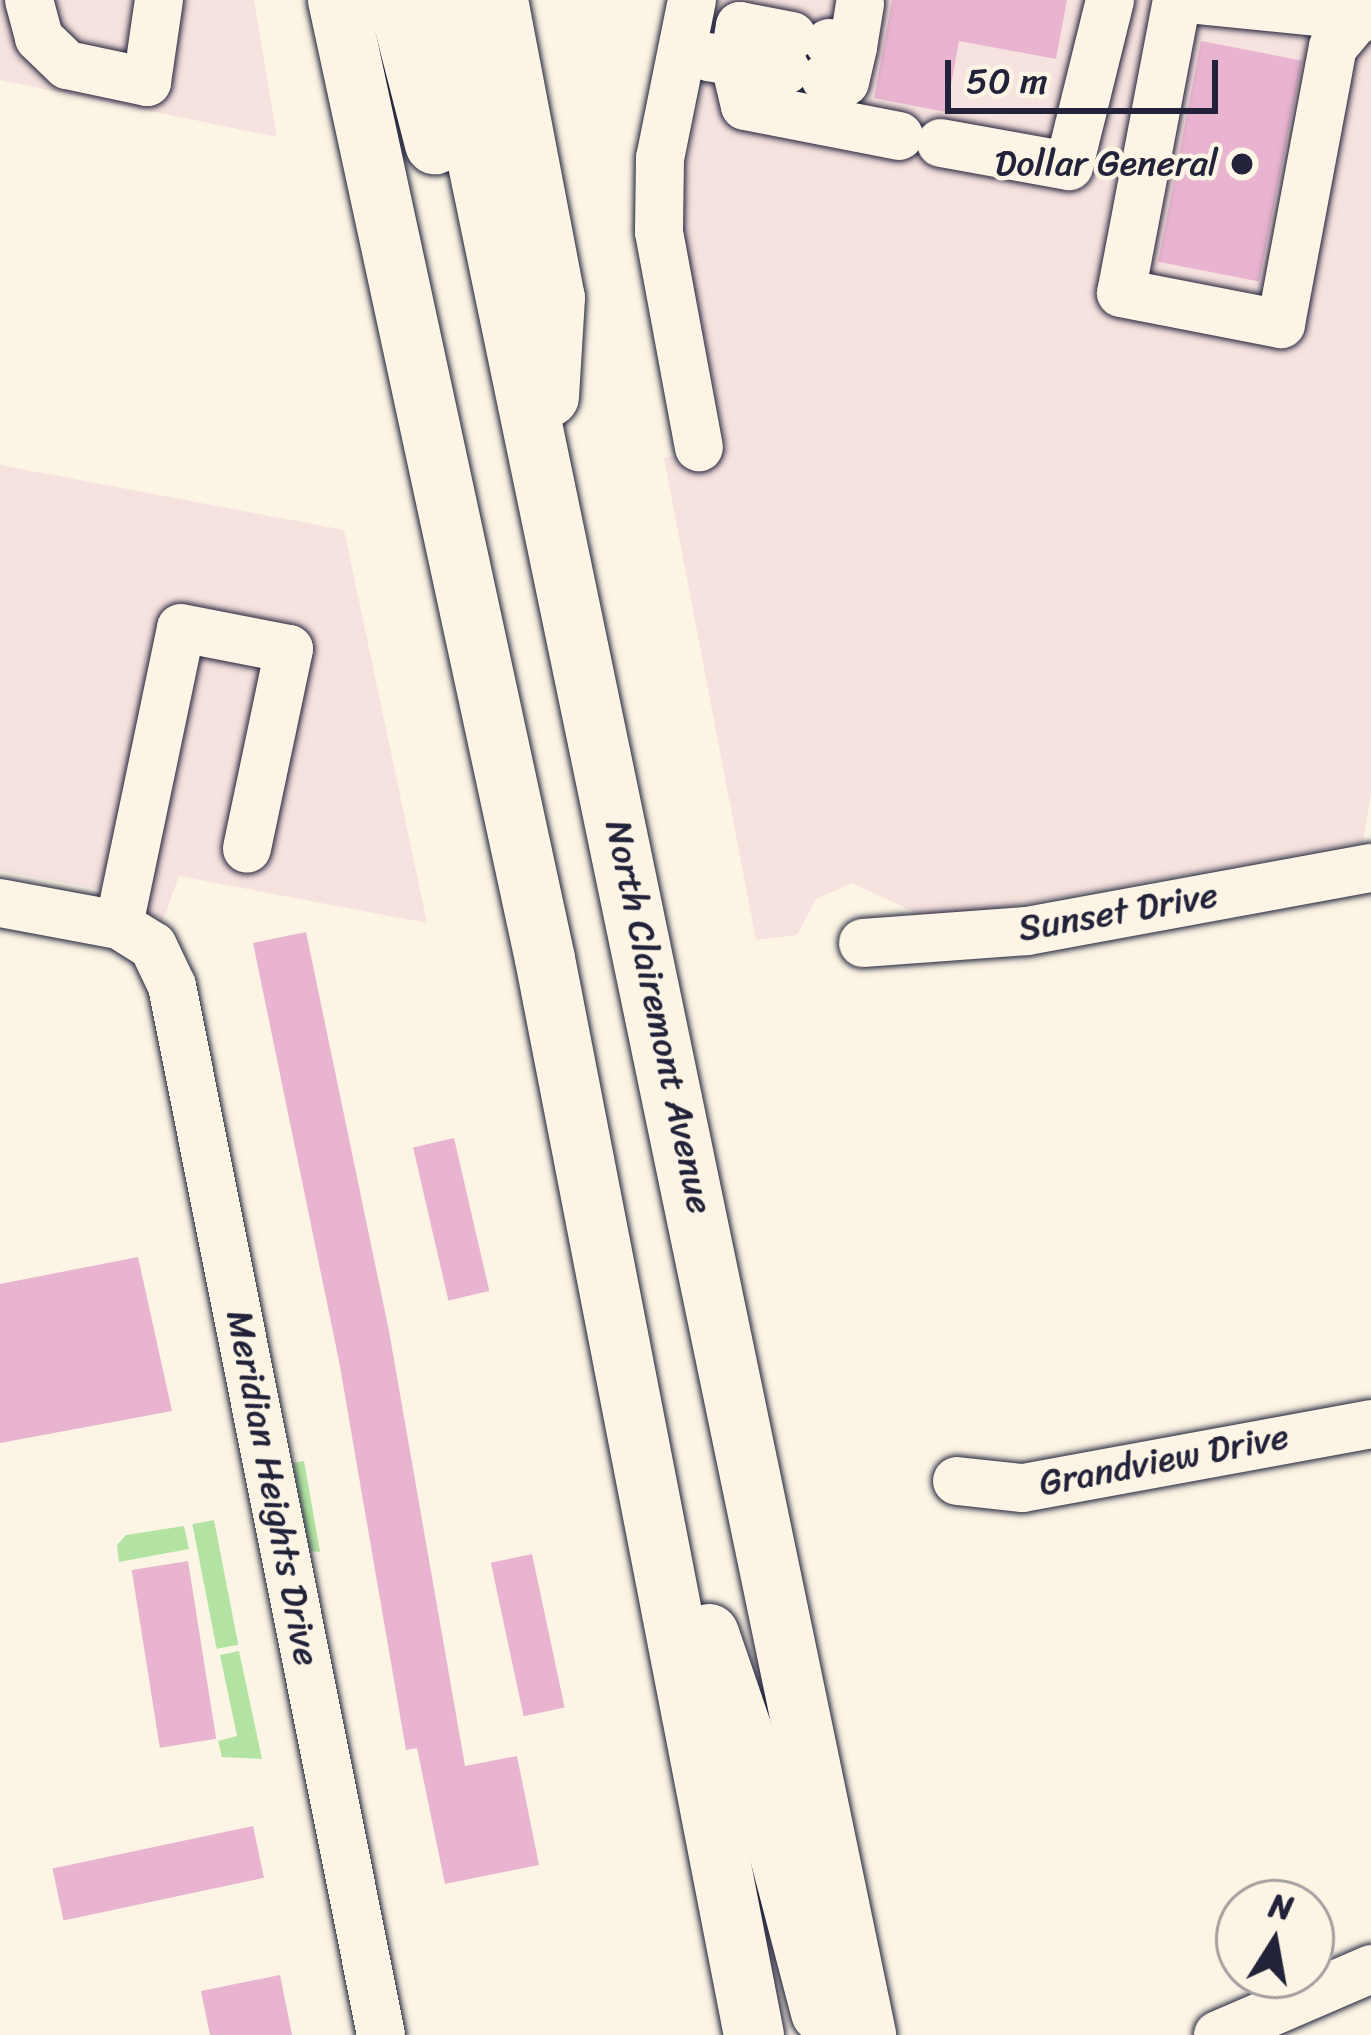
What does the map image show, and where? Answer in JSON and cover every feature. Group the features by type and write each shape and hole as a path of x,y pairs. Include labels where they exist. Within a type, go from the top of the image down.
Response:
{"main road":[{"path":"338,0 650,1483 754,2035"},
{"path":"398,0 461,246 531,408"},
{"name":"North Clairemont Avenue","path":"444,0 866,2035"},
{"path":"498,0 555,298 545,475"},
{"path":"650,1483 764,1795 825,2035"}],"street":[{"path":"28,0 39,38 67,65 146,82 159,0"},
{"path":"692,0 660,158 658,232 699,447"},
{"path":"681,54 740,29 833,48 920,139 1069,166 1110,0"},
{"path":"1177,0 1121,292 1281,324 1334,47 1369,9"},
{"path":"1199,0 1369,9"},
{"path":"740,29 745,106 833,48"},
{"path":"0,903 136,935 181,628 290,649 247,849"},
{"name":"Sunset Drive","path":"862,943 1027,931 1371,868"},
{"name":"Meridian Heights Drive","path":"136,935 172,986 381,2035"},
{"name":"Grandview Drive","path":"957,1481 1023,1488 1371,1424"},
{"path":"1218,2035 1371,1969"}],"shaded area":[{"path":"0,0 254,0 277,137 0,80"},
{"path":"720,0 1371,0 1371,794 1363,842 931,920 852,883 816,899 797,935 756,940 664,458 727,448 682,233 686,164"},
{"path":"0,465 344,530 427,923 179,876 163,920 104,890 0,871"}],"green space":[{"path":"304,1461 320,1552 310,1551 293,1463"},
{"path":"214,1520 238,1645 217,1649 192,1524"},
{"path":"184,1526 189,1549 119,1562 117,1545 126,1535"},
{"path":"239,1651 262,1759 222,1757 218,1741 237,1736 220,1655"}],"building":[{"path":"892,0 1067,0 1056,59 959,41 946,112 874,98"},
{"name":"Dollar General","path":"1201,41 1302,61 1259,282 1158,262"},
{"path":"306,932 389,1331 465,1766 517,1756 539,1865 445,1884 417,1748 406,1750 339,1361 253,943"},
{"path":"454,1138 489,1291 448,1300 413,1147"},
{"path":"138,1257 172,1411 0,1443 0,1284"},
{"path":"532,1554 565,1708 524,1716 491,1563"},
{"path":"188,1561 216,1739 160,1748 132,1570"},
{"path":"253,1826 264,1878 63,1920 52,1869"},
{"path":"280,1975 292,2035 210,2035 201,1991"}],"place":[{"name":"Dollar General","path":"1242,164"}]}
